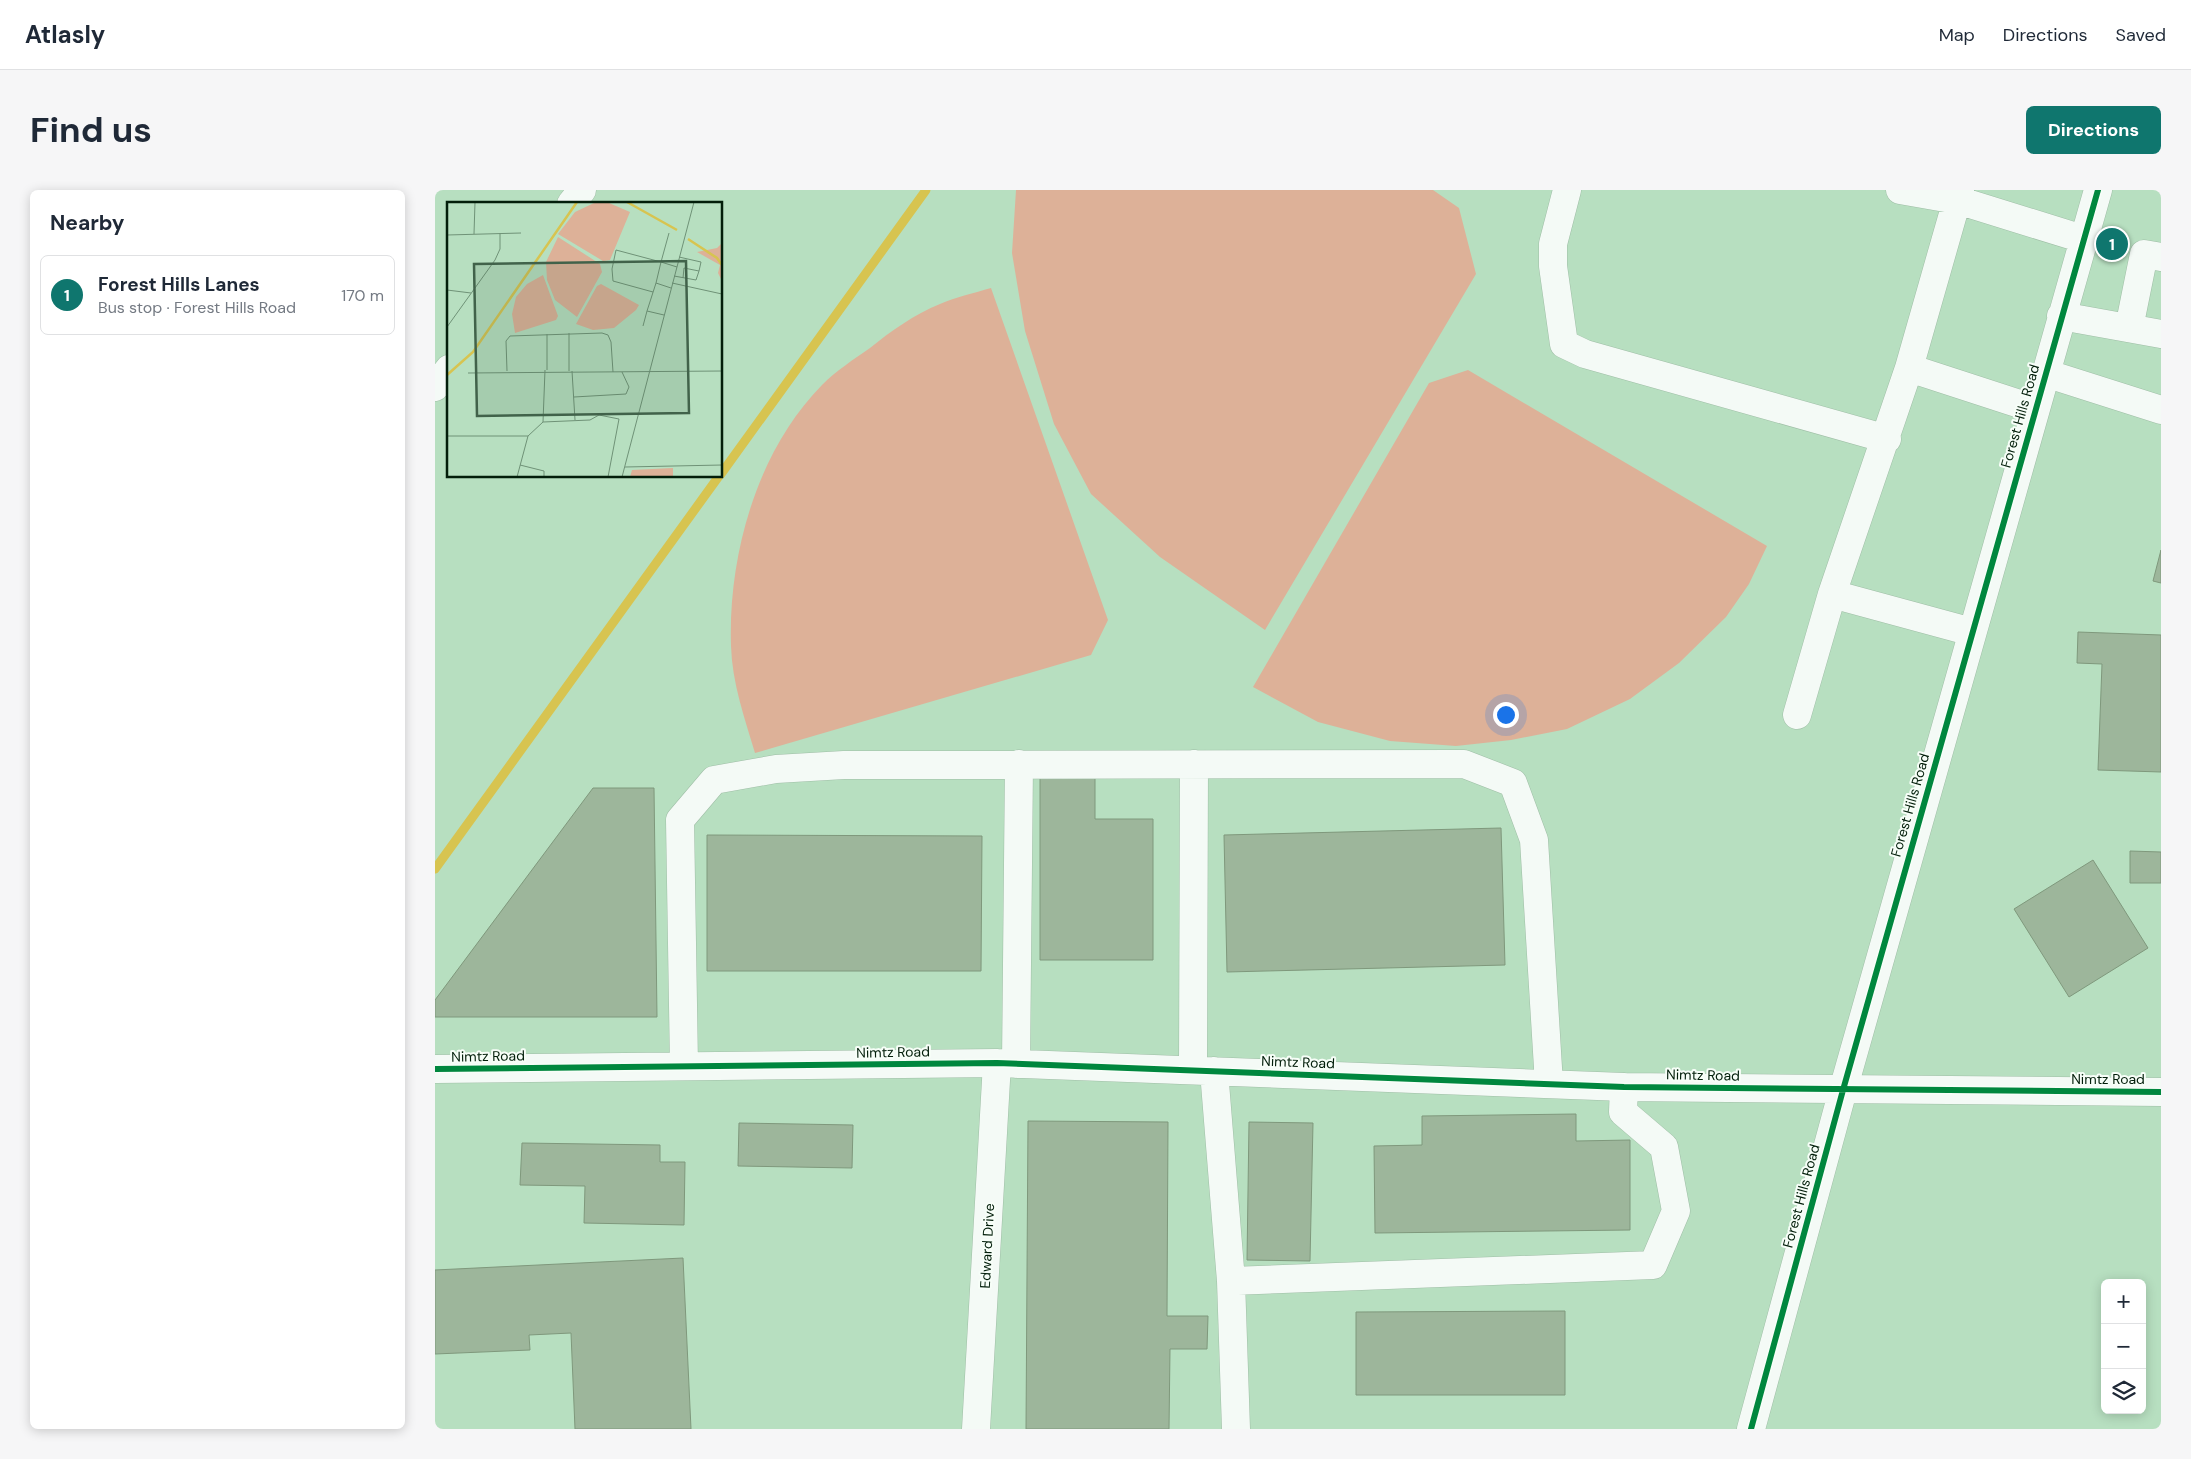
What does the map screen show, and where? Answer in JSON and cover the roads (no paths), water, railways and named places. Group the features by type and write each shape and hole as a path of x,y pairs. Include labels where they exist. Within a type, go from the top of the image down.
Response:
{"street":[{"path":"573,202 582,190"},
{"path":"1567,190 1553,244 1553,266 1564,344 1585,354 1887,439"},
{"path":"1900,190 1959,195 2083,239"},
{"name":"Forest Hills Road","path":"1751,1429 1843,1090 2098,190"},
{"path":"1797,715 1832,594 1887,439 1959,195"},
{"path":"2129,328 2144,254 2161,257"},
{"path":"2061,316 2161,334"},
{"path":"1909,368 2035,408"},
{"path":"435,387 447,371"},
{"path":"2045,373 2161,410"},
{"path":"1832,594 1972,632"},
{"name":"Edward Drive","path":"976,1429 1007,1064 1019,764"},
{"path":"1194,764 1204,1071 1231,1281 1236,1429"},
{"path":"684,1066 680,820 714,780 776,768 835,765 1464,764 1513,783 1534,840 1549,1084"},
{"name":"Nimtz Road","path":"435,1069 1007,1064 1625,1087 2161,1092"},
{"path":"1231,1281 1653,1265 1676,1212 1664,1147 1623,1112 1625,1087"}],"waterway":[{"path":"723,471 926,190"},
{"path":"435,869 718,478"}],"place":[{"name":"Forest Hills Lanes","path":"2112,244"}]}
